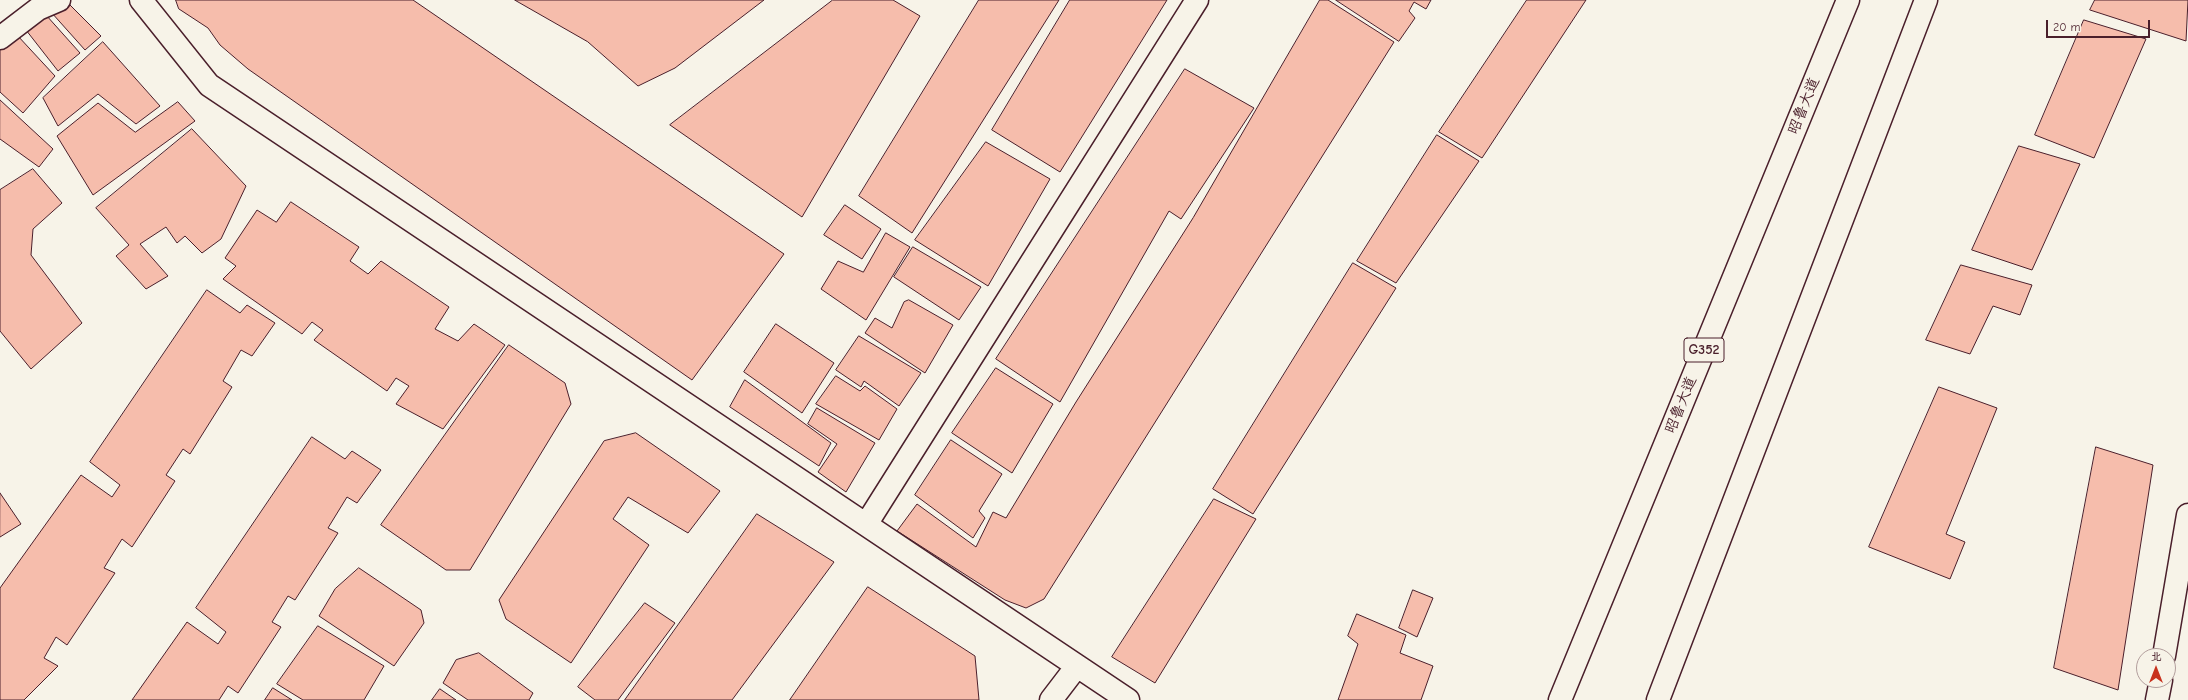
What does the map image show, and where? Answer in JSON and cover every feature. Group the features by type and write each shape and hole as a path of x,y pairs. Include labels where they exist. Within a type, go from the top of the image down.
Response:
{"main road":[{"path":"0,38 38,9 59,0"},
{"path":"141,0 209,85 867,523 1128,700"},
{"path":"867,523 1197,0"},
{"name":"昭鲁大道","path":"1560,700 1848,0"},
{"path":"1658,700 1926,0"},
{"path":"2166,648 2183,569 2188,515"},
{"path":"1051,700 1078,666"},
{"path":"2157,700 2159,688"}],"building":[{"path":"176,0 413,0 784,254 692,380 248,69 220,45 208,28 179,9"},
{"path":"515,0 764,0 675,68 638,86 588,42"},
{"path":"833,0 893,0 920,16 802,217 670,125"},
{"path":"979,0 1059,0 912,233 859,196"},
{"path":"1070,0 1167,0 1060,172 992,130"},
{"path":"1320,0 1328,0 1394,42 1044,599 1026,608 1005,600 897,531 917,504 976,547 993,512 1006,518 1076,402 1193,218"},
{"path":"1336,0 1431,0 1426,9 1414,2 1409,11 1415,18 1399,41"},
{"path":"1527,0 1586,0 1482,158 1439,132"},
{"path":"2095,0 2188,0 2186,41 2090,10"},
{"path":"70,5 101,36 85,50 51,12"},
{"path":"46,15 80,53 58,71 26,30"},
{"path":"2084,20 2146,39 2094,158 2035,135"},
{"path":"17,35 55,76 23,113 0,92 0,49"},
{"path":"103,42 160,106 136,124 98,94 58,126 43,98"},
{"path":"1185,69 1254,108 1181,219 1169,211 1060,402 996,359"},
{"path":"0,100 53,149 39,167 0,139"},
{"path":"178,102 195,121 93,195 57,136 98,103 135,132"},
{"path":"192,129 246,186 221,239 202,253 185,236 177,243 166,227 140,244 168,276 146,289 116,256 129,245 96,208"},
{"path":"1437,135 1479,161 1396,283 1357,261"},
{"path":"986,142 1050,179 988,286 915,240"},
{"path":"2019,146 2080,164 2032,270 1972,250"},
{"path":"33,169 62,203 33,229 31,255 82,323 31,369 0,331 0,190"},
{"path":"291,202 359,247 350,261 368,274 381,261 449,307 435,329 458,341 474,324 505,345 443,429 396,404 409,386 396,378 387,391 314,340 323,330 312,322 302,334 223,279 236,266 225,258 257,210 276,222"},
{"path":"845,205 881,229 862,259 824,235"},
{"path":"886,233 910,247 866,320 821,289 838,261 863,272"},
{"path":"913,247 981,287 959,320 894,277"},
{"path":"1353,263 1396,288 1253,514 1213,489"},
{"path":"1961,265 2032,285 2020,315 1993,306 1970,354 1926,340"},
{"path":"207,290 240,313 247,305 275,323 252,356 241,350 223,381 232,387 190,454 183,449 166,475 175,481 132,547 122,539 104,568 115,573 67,645 56,637 44,658 58,666 24,700 0,700 0,588 81,475 112,497 120,485 90,462"},
{"path":"909,300 953,325 925,373 865,333 875,318 892,328 904,302"},
{"path":"776,324 834,363 802,413 744,372"},
{"path":"859,336 921,373 899,406 864,381 861,387 836,370"},
{"path":"509,345 565,383 571,404 470,570 446,570 381,525"},
{"path":"996,368 1053,404 1012,473 952,433"},
{"path":"836,376 860,391 865,386 897,409 879,440 816,404"},
{"path":"745,380 831,443 819,466 730,407"},
{"path":"1939,387 1997,408 1946,534 1965,542 1950,579 1869,547"},
{"path":"817,408 875,443 846,492 818,472 837,444 808,424"},
{"path":"636,433 720,491 688,533 628,497 613,519 649,545 571,663 506,619 499,600 604,441"},
{"path":"312,437 345,459 352,451 381,470 357,503 347,497 328,528 338,533 295,600 288,596 272,622 281,627 238,693 228,686 219,700 132,700 187,622 218,644 226,632 196,608"},
{"path":"951,440 1002,474 979,511 985,518 973,538 915,495"},
{"path":"2096,447 2153,465 2118,690 2054,668"},
{"path":"0,493 21,524 0,537"},
{"path":"1214,499 1256,519 1155,683 1112,657"},
{"path":"757,514 834,562 732,700 625,700"},
{"path":"359,568 421,610 424,623 394,666 319,616 335,589"},
{"path":"868,587 975,656 979,700 790,700"},
{"path":"1413,590 1433,598 1417,637 1399,628"},
{"path":"645,603 675,623 618,700 595,700 578,687"},
{"path":"1357,614 1406,635 1400,653 1433,666 1421,700 1338,700 1358,644 1348,636"},
{"path":"318,626 384,666 364,700 303,700 277,684"},
{"path":"479,653 533,693 529,700 468,700 443,683 456,660"},
{"path":"273,688 292,700 265,700"},
{"path":"440,689 456,700 432,700"}]}
